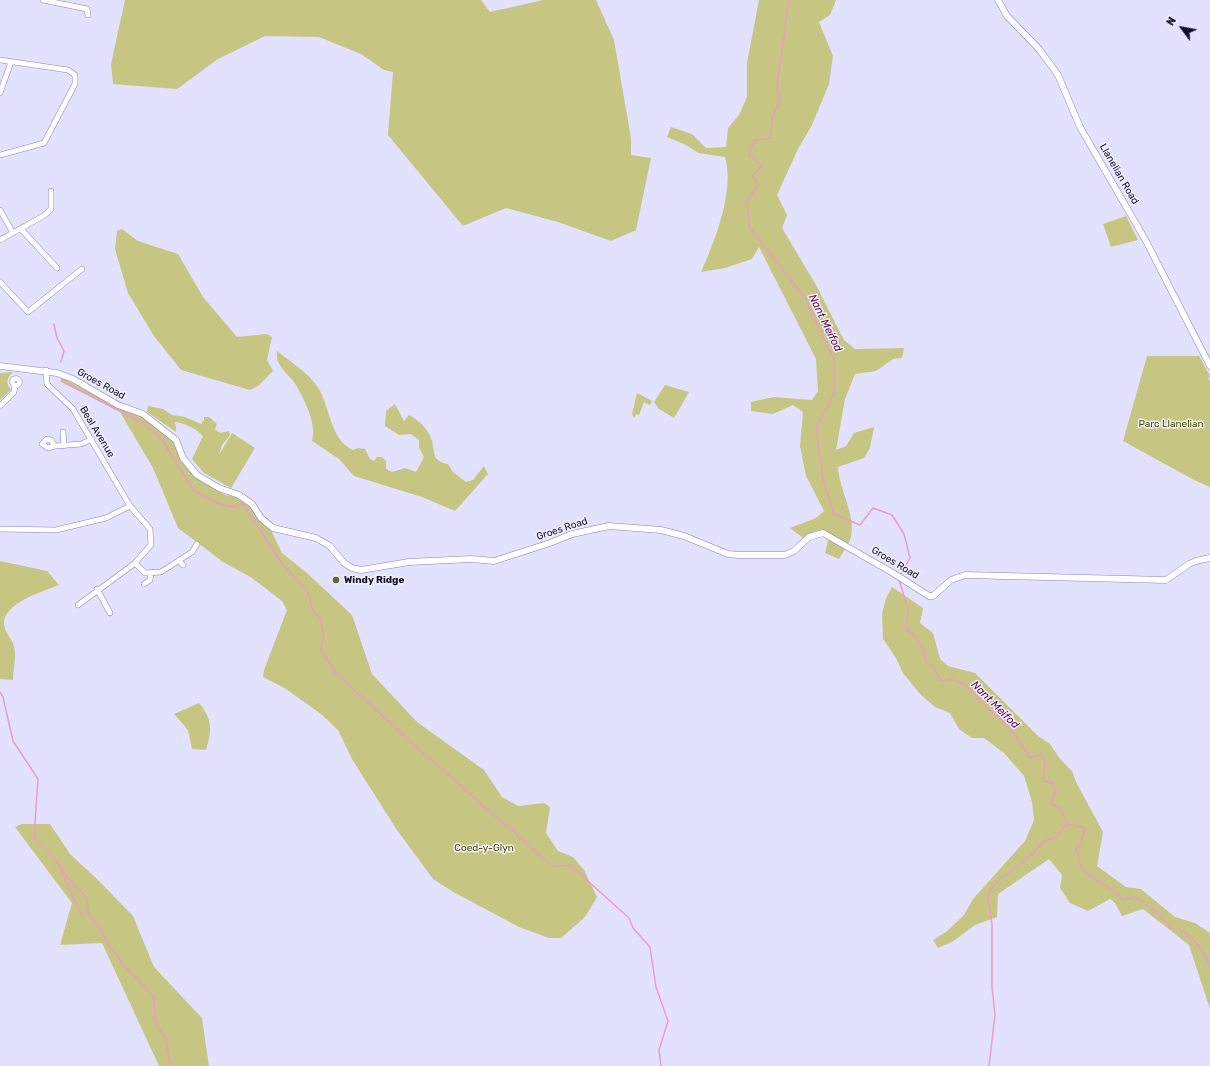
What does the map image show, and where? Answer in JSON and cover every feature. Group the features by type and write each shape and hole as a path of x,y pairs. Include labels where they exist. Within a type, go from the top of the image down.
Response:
{"street":[{"path":"44,0 87,9 88,15"},
{"name":"Llanelian Road","path":"998,0 1007,16 1039,50 1058,75 1080,127 1146,241 1210,366"},
{"path":"0,60 68,70 75,75 74,84 44,143 0,155"},
{"path":"0,93 11,62"},
{"path":"0,240 48,212 51,209 49,195"},
{"path":"0,211 13,233"},
{"path":"21,229 57,268"},
{"path":"0,282 28,312 82,269"},
{"name":"Groes Road","path":"0,366 46,370 73,379 118,405 143,414 176,440 183,458 198,475 219,488 240,495 252,504 261,518 274,528 316,538 330,546 344,563 352,568 361,570 409,562 471,559 494,561 550,544 572,534 609,526 661,530 684,536 728,554 739,556 785,555 794,551 810,537 823,533 895,574 929,596 933,596 951,580 965,575 1166,580 1189,564 1210,558"},
{"name":"Beal Avenue","path":"46,370 47,384 73,408 130,506 150,529 151,545 135,563 97,589 78,605"},
{"path":"0,406 14,392 15,386"},
{"path":"63,432 64,446"},
{"path":"55,446 81,444 92,439"},
{"path":"0,529 56,530 106,518 130,506"},
{"path":"135,563 145,573 161,572 192,552 197,544"},
{"path":"179,560 183,565"},
{"path":"144,584 150,580 151,572"},
{"path":"97,589 110,613"}],"green space":[{"path":"125,0 481,0 490,12 543,0 596,0 614,40 631,138 631,155 651,158 636,230 611,241 558,222 506,208 463,226 388,135 393,72 384,70 361,54 319,37 265,36 218,59 177,89 113,84 111,64"},
{"path":"759,0 836,0 830,15 819,22 833,56 829,84 812,125 798,149 777,195 787,215 782,228 816,285 844,340 855,349 904,348 902,358 893,359 876,371 855,374 845,399 836,450 846,446 854,433 874,427 870,448 864,458 838,467 852,529 850,540 839,559 825,553 829,537 823,533 806,540 790,528 816,518 824,511 806,476 800,446 803,412 793,405 773,414 751,411 751,402 774,397 812,400 818,391 816,359 759,247 752,259 725,268 701,272 712,246 722,215 727,185 725,157 698,153 686,145 667,137 671,127 692,134 706,148 726,147 728,128 739,115 747,97 747,63"},
{"path":"1126,216 1138,240 1111,247 1103,224"},
{"path":"122,229 138,241 178,254 203,297 237,337 267,334 272,337 267,360 273,371 258,386 250,390 181,370 154,336 128,293 115,249 117,231"},
{"path":"277,351 300,368 315,383 323,397 335,432 346,446 353,450 358,448 365,449 370,459 374,461 377,457 382,457 386,461 386,469 392,472 405,468 416,472 424,457 419,448 419,440 411,434 399,435 385,426 386,411 395,404 404,421 409,415 429,433 437,459 448,464 453,472 466,482 473,480 484,466 488,474 455,511 422,497 354,476 339,459 312,441 312,420 296,385 280,365"},
{"name":"Parc Llanelian","path":"1147,356 1199,356 1210,376 1208,379 1210,380 1210,487 1194,480 1123,441"},
{"path":"13,372 9,376 8,380 8,385 11,390 0,400 0,373"},
{"name":"Coed-y-Glyn","path":"61,377 117,407 142,417 174,441 196,476 225,495 237,497 250,505 259,519 271,530 282,553 308,574 352,615 372,674 417,722 484,770 502,797 518,806 544,803 550,807 546,833 558,851 573,857 584,870 597,897 585,917 561,938 549,938 519,927 455,893 433,879 397,830 352,759 338,730 321,714 286,689 263,677 264,670 287,610 282,601 252,578 223,562 178,528 153,468 120,412 61,381"},
{"path":"665,385 689,392 674,418 659,409 654,402"},
{"path":"637,393 652,401 650,405 644,402 639,415 636,414 634,418 632,414"},
{"path":"148,406 163,409 172,415 185,417 201,424 204,417 209,417 217,424 215,429 220,433 229,431 230,435 222,445 219,455 232,433 255,448 231,488 204,473 192,459 203,436 190,426 174,422 176,432 147,412"},
{"path":"0,561 47,571 59,585 35,594 17,604 5,617 4,627 13,643 15,650 13,680 0,679"},
{"path":"892,587 923,608 920,623 933,633 940,659 948,666 975,673 1038,736 1050,744 1060,759 1072,771 1076,782 1103,832 1097,866 1126,887 1141,889 1175,917 1195,923 1210,933 1210,1009 1189,945 1143,909 1122,916 1115,903 1110,899 1088,911 1070,903 1060,888 1062,875 1049,859 998,894 997,917 975,925 952,942 938,948 933,940 946,932 964,915 973,899 1025,841 1034,820 1032,802 1024,776 1004,753 984,738 972,738 959,729 950,713 935,707 920,694 903,673 896,658 883,639 882,614 886,598"},
{"path":"199,703 207,715 210,725 206,750 192,749 188,730 174,714"},
{"path":"22,824 50,824 70,854 133,916 154,967 202,1018 209,1066 159,1066 102,943 60,945 72,903 15,827"}],"waterway":[{"name":"Nant Meifod","path":"789,0 777,86 780,102 772,117 771,138 755,140 749,155 762,165 753,176 758,185 747,203 750,228 805,298 834,360 834,394 816,427 823,479 834,514 860,525 873,508 892,515 904,534 910,558 901,574"},
{"path":"54,324 57,338 64,351 61,362"},
{"path":"61,381 141,422 160,437 194,490 214,502 231,507 243,504 278,558 308,593 313,611 320,617 324,636 321,650 335,672 402,734 544,859 554,866 570,865 629,918 633,928 650,947 656,987 668,1021 659,1050 661,1066"},
{"name":"Nant Meifod","path":"899,580 908,609 906,630 918,639 927,663 935,669 941,681 951,679 965,685 1013,732 1030,758 1041,754 1045,763 1043,781 1052,783 1056,791 1051,804 1061,809 1067,824 1085,828 1081,843 1076,849 1083,869 1093,878 1113,890 1122,900 1135,897 1151,908 1173,929 1186,933 1201,949 1210,969"},
{"path":"0,692 3,697 13,741 38,779 34,838 56,860 83,918"},
{"path":"989,1066 995,1015 992,988 992,924 988,898 991,889 1000,879 1029,857 1046,840 1054,838 1058,835 1067,824"},
{"path":"59,865 87,898 88,913 101,930 108,944 123,965 146,987 154,998 155,1021 166,1039 169,1061 173,1066"}],"place":[{"name":"Windy Ridge","path":"336,580"}]}
